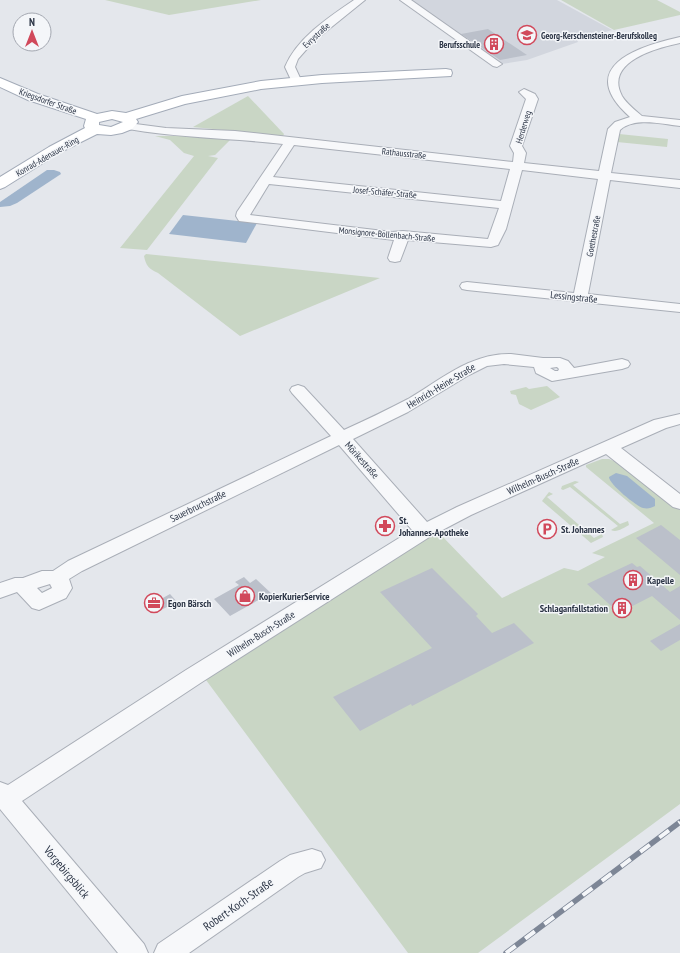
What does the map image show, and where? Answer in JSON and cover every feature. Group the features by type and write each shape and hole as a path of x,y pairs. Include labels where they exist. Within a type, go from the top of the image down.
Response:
{"main road":[{"path":"96,123 112,115 127,122 153,108 210,94 296,80 446,73"},
{"name":"Kriegsdorfer Straße","path":"0,82 96,123"},
{"name":"Konrad-Adenauer-Ring","path":"0,184 96,123"}],"street":[{"name":"Evrystraße","path":"296,80 290,67 294,56 328,24 360,0"},
{"path":"405,0 497,64"},
{"path":"639,120 616,96 613,84 614,74 624,61 639,53 650,48 680,40"},
{"name":"Herderweg","path":"517,166 520,153 516,146 532,99 524,92"},
{"name":"Goethestraße","path":"580,297 614,129 624,122 639,120 680,123"},
{"name":"Rathausstraße","path":"127,122 157,131 213,133 680,184"},
{"name":"Monsignore-Bollenbach-Straße","path":"290,141 243,213 244,218 324,227 331,230 491,243 493,242 499,229 517,166"},
{"name":"Josef-Schäfer-Straße","path":"265,180 505,205"},
{"path":"395,258 404,235"},
{"name":"Lessingstraße","path":"467,286 680,308"},
{"name":"Heinrich-Heine-Straße","path":"342,437 407,406 462,372 480,363 505,359 523,359 545,363 542,365 542,370 548,374 558,376 566,373 575,373 622,364"},
{"name":"Mörikestraße","path":"298,390 342,437 424,531"},
{"name":"Wilhelm-Busch-Straße","path":"3,795 424,531 464,511 660,424 680,419"},
{"name":"Sauerbruchstraße","path":"0,591 15,585 24,586 39,603 59,593 62,588 60,581 56,578 75,566 342,437"},
{"path":"608,447 680,503"},
{"name":"Vorgebirgsblick","path":"3,795 135,953"},
{"name":"Robert-Koch-Straße","path":"167,953 289,869 299,863 312,860"}],"shaded area":[{"name":"Georg-Kerschensteiner-Berufskolleg","path":"557,0 612,30 577,40 578,42 527,60 502,64 409,1"}],"green space":[{"path":"105,0 261,0 169,15"},
{"path":"561,0 657,0 680,12 680,15 614,30"},
{"path":"248,96 284,134 283,136 193,127"},
{"path":"619,134 668,139 667,147 617,142"},
{"path":"155,136 198,136 230,140 215,155 208,156 218,158 147,250 120,248 194,156 184,153 170,140"},
{"path":"146,254 380,278 240,336 150,268 147,265 144,256"},
{"path":"547,386 560,397 531,410 519,404 516,395 511,394 510,391 526,387 529,389"},
{"path":"602,459 609,459 621,464 680,510 680,804 478,953 408,953 206,680 268,636 420,540 441,535 502,598 564,568 578,571 605,557 592,553 654,523 586,467 586,465"},
{"path":"575,481 579,482 573,485 620,524 628,521 629,525 618,531 611,530 618,526 570,487 563,490 561,489 562,486"},
{"path":"549,492 553,494 547,497 594,538 602,534 603,537 591,543 542,501"}],"water":[{"path":"47,170 54,170 60,172 61,174 17,203 10,206 0,207 0,202"},
{"path":"183,215 257,223 246,243 169,234"},
{"path":"616,473 627,476 655,499 655,506 643,508 623,494 613,485 609,477"}],"building":[{"name":"Berufsschule","path":"488,29 527,55 500,60 461,34"},
{"path":"661,525 680,540 680,575 636,538"},
{"name":"Schlaganfallstation","path":"632,563 637,567 640,566 670,592 680,586 680,620 652,596 619,613 587,584"},
{"path":"432,568 478,614 476,616 492,633 514,623 534,643 360,731 333,697 432,648 380,592"},
{"name":"KopierKurierService","path":"244,577 250,583 256,579 273,595 264,600 262,598 230,616 214,599 239,585 235,582"},
{"name":"Egon Bärsch","path":"156,593 161,599 170,594 177,602 157,612 145,598"},
{"path":"680,624 680,640 661,651 650,641"}],"railway":[{"path":"506,953 680,822"}],"place":[{"name":"Georg-Kerschensteiner-Berufskolleg","path":"527,35"},
{"name":"Berufsschule","path":"494,44"},
{"name":"St. Johannes-Apotheke","path":"385,526"},
{"name":"St. Johannes","path":"547,529"},
{"name":"Kapelle","path":"633,580"},
{"name":"KopierKurierService","path":"245,596"},
{"name":"Egon Bärsch","path":"154,603"},
{"name":"Schlaganfallstation","path":"622,608"}]}
